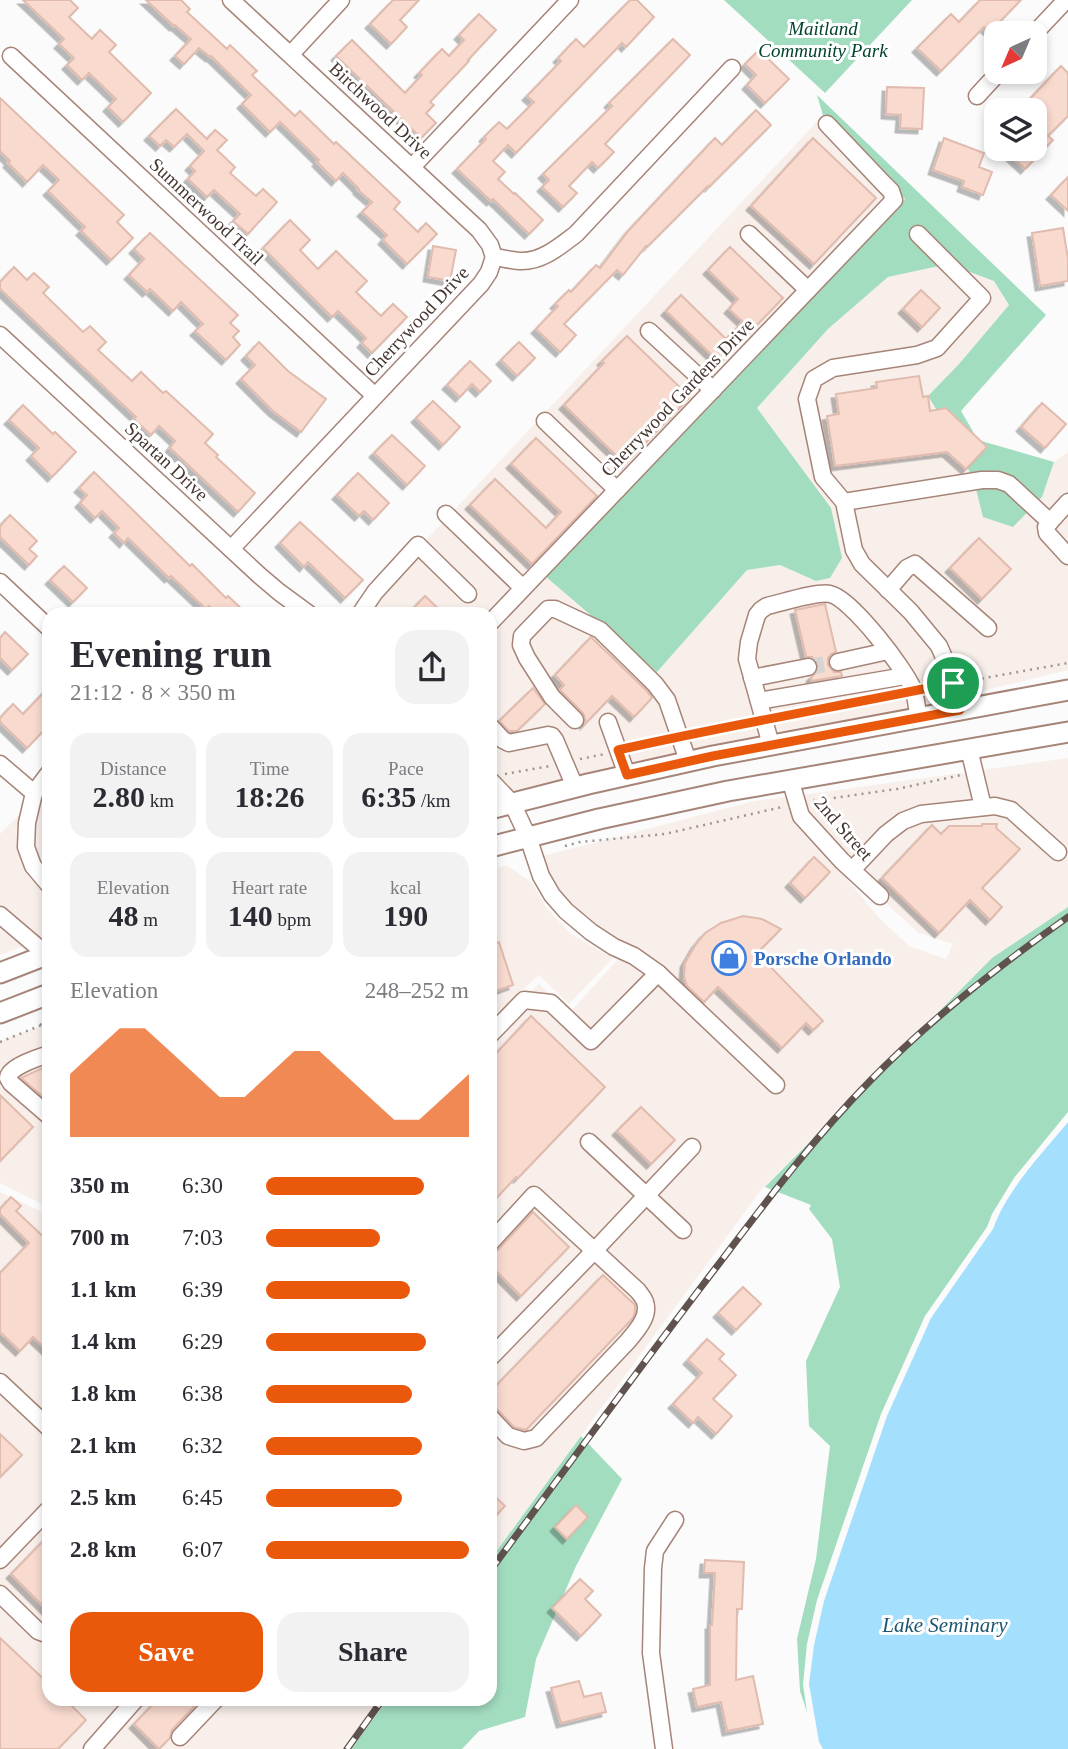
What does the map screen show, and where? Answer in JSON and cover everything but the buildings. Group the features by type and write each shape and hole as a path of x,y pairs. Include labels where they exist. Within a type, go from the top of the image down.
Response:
{"main road":[{"path":"497,806 688,761 1068,690"},
{"path":"497,855 528,837 644,808 790,779 1068,732"},
{"path":"0,973 42,957"},
{"path":"0,1013 42,997"}],"street":[{"name":"Birchwood Drive","path":"231,0 479,230 490,244 494,257"},
{"path":"290,54 341,0"},
{"path":"412,167 570,0"},
{"path":"1046,21 1066,0"},
{"name":"Summerwood Trail","path":"10,56 375,396"},
{"name":"Cherrywood Drive","path":"231,549 481,284 494,257 522,261 556,250 576,234 732,68"},
{"path":"976,96 988,84"},
{"name":"Cherrywood Gardens Drive","path":"497,616 894,200 891,191 827,124"},
{"path":"749,234 808,290"},
{"path":"918,234 982,298 937,348 918,355 833,368 814,379 807,399 823,477 844,502 854,551 862,564 911,612 939,646 949,669 960,710"},
{"path":"649,331 713,390"},
{"name":"Spartan Drive","path":"0,335 231,549 299,607"},
{"path":"545,421 617,490"},
{"path":"844,502 982,480 998,480 1009,484 1050,522"},
{"path":"1068,502 1046,527 1047,533 1068,556"},
{"path":"446,514 523,588"},
{"path":"365,607 418,545 468,594"},
{"path":"888,590 907,568 915,564 988,628"},
{"path":"0,582 42,621"},
{"path":"771,745 747,659 757,615 767,606 825,593 844,601 868,625 888,651 909,683 919,718"},
{"path":"575,720 552,696 521,645 522,636 548,609 555,609 595,626 662,691 688,761"},
{"path":"838,662 888,651"},
{"path":"752,678 808,667"},
{"path":"758,701 844,688 909,683"},
{"path":"608,722 627,775"},
{"path":"497,734 509,743 552,736 575,788"},
{"path":"969,749 983,807"},
{"path":"0,764 34,793"},
{"path":"497,777 528,837 541,876 566,911 591,932 658,973 776,1085"},
{"name":"2nd Street","path":"790,779 802,817 880,896"},
{"path":"42,782 34,793 27,823 26,847 33,866 42,877"},
{"path":"852,870 886,834 903,821 921,814 983,807 995,806 1012,810 1058,852"},
{"path":"0,915 42,950"},
{"path":"497,1028 524,1000 551,1003 591,1041 658,973"},
{"path":"42,1057 14,1068 4,1076 42,1110"},
{"path":"589,1142 683,1230"},
{"path":"497,1351 692,1147"},
{"path":"497,1236 534,1195 638,1291 645,1302 645,1313 640,1326 628,1341 536,1438 524,1441 508,1436 497,1424"},
{"path":"0,1382 42,1421"},
{"path":"0,1560 42,1516"},
{"path":"664,1749 651,1653 653,1568 655,1551 675,1520"},
{"path":"0,1594 42,1632"},
{"path":"92,1749 130,1706"},
{"path":"180,1737 209,1706"}],"path":[{"path":"953,683 1068,663"},
{"path":"497,777 764,720 909,683"},
{"path":"816,801 897,789 973,771"},
{"path":"558,848 580,842 665,834 782,807"},
{"path":"0,1042 42,1025"}],"shaded area":[{"path":"823,115 847,159 885,199 495,607 364,607"},
{"path":"948,264 994,281 1009,305 928,396 958,445 975,485 1042,497 1054,462 1068,452 1068,670 870,719 514,794 497,776 497,626 545,576 657,672 747,570 780,565 816,581 831,508 757,408 828,329 888,277"},
{"path":"1068,758 1068,907 992,958 761,1190 497,1550 497,1021 539,984 565,1009 574,1008 619,958 619,955 575,929 532,859 754,801 787,797 790,812 796,822 879,918 909,946 946,959 953,944 919,933 890,907 808,812 802,795"},
{"path":"41,796 42,865 34,845 35,823"},
{"path":"22,812 19,848 25,869 42,889 42,940 0,905 0,834"},
{"path":"507,865 532,883 546,907 571,934 613,958 569,1004 539,975 497,1013 497,869"},
{"path":"0,926 24,946 0,955"},
{"path":"42,1026 42,1204 0,1183 0,1041"},
{"path":"0,1192 42,1212 42,1410 0,1371"},
{"path":"0,1393 42,1432 42,1706 120,1706 97,1731 107,1741 139,1706 383,1706 351,1749 0,1749"}],"green space":[{"name":"Maitland Community Park","path":"724,0 912,0 825,93"},
{"path":"817,95 1046,315 961,411 978,440 1054,462 1042,497 1013,527 983,517 975,485 958,445 928,396 1009,305 994,281 948,264 888,277 828,329 757,408 831,508 842,558 830,578 816,581 780,565 747,570 657,672 545,576 905,199 895,189 885,199 847,159 825,122"},
{"path":"1068,907 1068,1112 1014,1178 987,1227 925,1316 881,1414 817,1600 807,1644 803,1684 807,1712 800,1691 797,1639 816,1559 830,1446 809,1426 806,1361 840,1287 832,1239 809,1209 811,1205 765,1187 992,958"},
{"path":"581,1436 622,1479 576,1566 536,1659 525,1717 479,1731 462,1749 351,1749 383,1706 497,1706 497,1550"}],"water":[{"name":"Lake Seminary","path":"1068,1122 1068,1749 823,1749 819,1742 809,1684 814,1645 824,1601 887,1416 931,1318 993,1229 1016,1186"}],"tunnel":[{"path":"808,667 838,662"}],"railway":[{"path":"497,1562 705,1282 825,1130 892,1059 940,1016 1015,955 1068,917"},
{"path":"347,1749 378,1706"}],"place":[{"name":"Porsche Orlando","path":"729,958"}],"route":[{"path":"953,683 960,710 713,756 627,775 618,750 741,724 953,683"}]}
